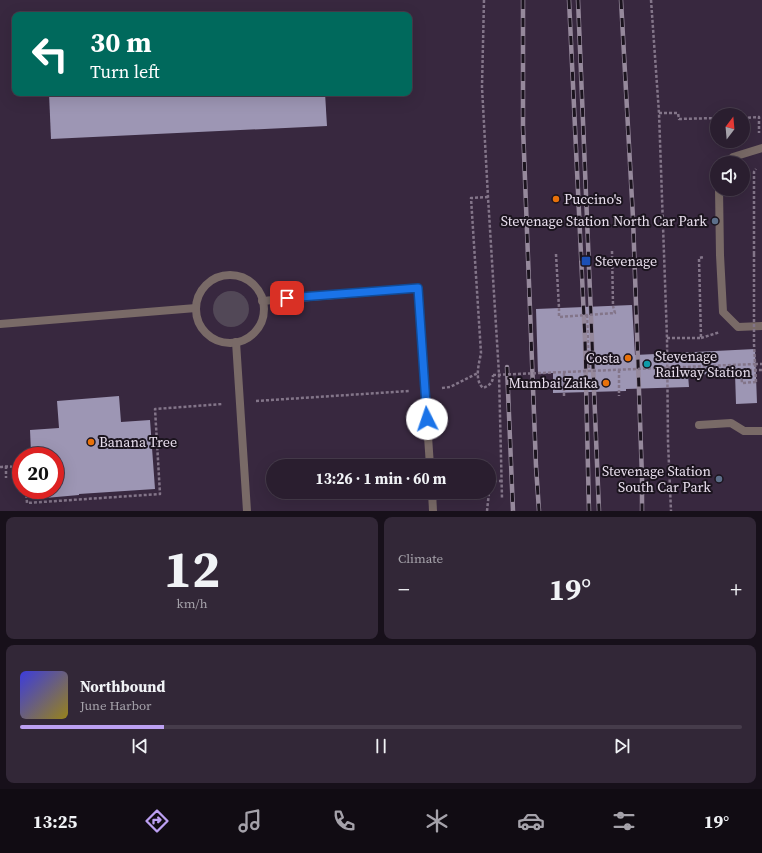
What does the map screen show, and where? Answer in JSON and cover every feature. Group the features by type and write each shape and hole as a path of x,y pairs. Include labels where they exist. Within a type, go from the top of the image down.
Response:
{"lane":[{"path":"736,156 762,148"},
{"path":"719,196 723,312 738,327 762,326"},
{"path":"226,275 234,275 244,278 252,283 259,291 264,305 263,318 256,330 250,336 236,342 225,342 212,337 206,332 198,320 196,308 201,292 205,286 214,279 226,275"},
{"path":"262,301 418,288 430,459"},
{"path":"0,324 196,308"},
{"path":"236,342 247,511"},
{"path":"699,424 731,423 744,431 762,431"},
{"path":"432,499 433,511"}],"path":[{"path":"484,0 482,88 499,374 502,498"},
{"path":"651,0 658,113 667,338 668,442 671,511"},
{"path":"658,113 678,113 679,119 710,118"},
{"path":"750,118 759,117 759,135"},
{"path":"759,165 754,172 754,344 755,364 756,382 742,383 741,370 762,370"},
{"path":"488,198 471,198 481,353 478,373 479,384 483,388 489,386 493,380 493,374 762,364"},
{"path":"556,254 559,317 615,313 613,306 612,251"},
{"path":"667,338 701,338 699,258 720,255"},
{"path":"587,315 589,371"},
{"path":"619,370 619,396"},
{"path":"564,372 564,396"},
{"path":"27,499 27,503 160,494 155,409 450,387 478,373"},
{"path":"6,466 6,478"},
{"path":"0,467 12,467"},
{"path":"496,481 502,481"},
{"path":"488,511 489,499"}],"shaded area":[{"path":"231,291 241,294 246,299 249,309 246,319 241,324 231,327 221,324 216,319 213,309 216,299 221,294"}],"building":[{"path":"49,96 325,96 327,126 51,139"},
{"name":"Stevenage Railway Station","path":"632,305 635,355 755,349 757,403 736,404 735,373 688,375 689,387 626,389 626,391 553,393 553,373 538,374 536,309"},
{"name":"Banana Tree","path":"119,396 121,422 150,420 155,489 64,496 64,447 31,447 30,430 59,428 57,401"}],"railway":[{"path":"523,0 523,127 539,511"},
{"path":"569,0 585,340 589,511"},
{"path":"578,0 599,511"},
{"path":"621,0 633,218 642,511"},
{"path":"507,367 513,511"}],"place":[{"name":"Puccino's","path":"556,199"},
{"name":"Stevenage Station North Car Park","path":"715,221"},
{"name":"Stevenage","path":"586,261"},
{"name":"Costa","path":"628,358"},
{"name":"Stevenage Railway Station","path":"647,364"},
{"name":"Mumbai Zaika","path":"606,383"},
{"name":"Banana Tree","path":"91,442"},
{"name":"Stevenage Station South Car Park","path":"719,479"}],"route":[{"path":"287,298 418,288 427,419"}]}
